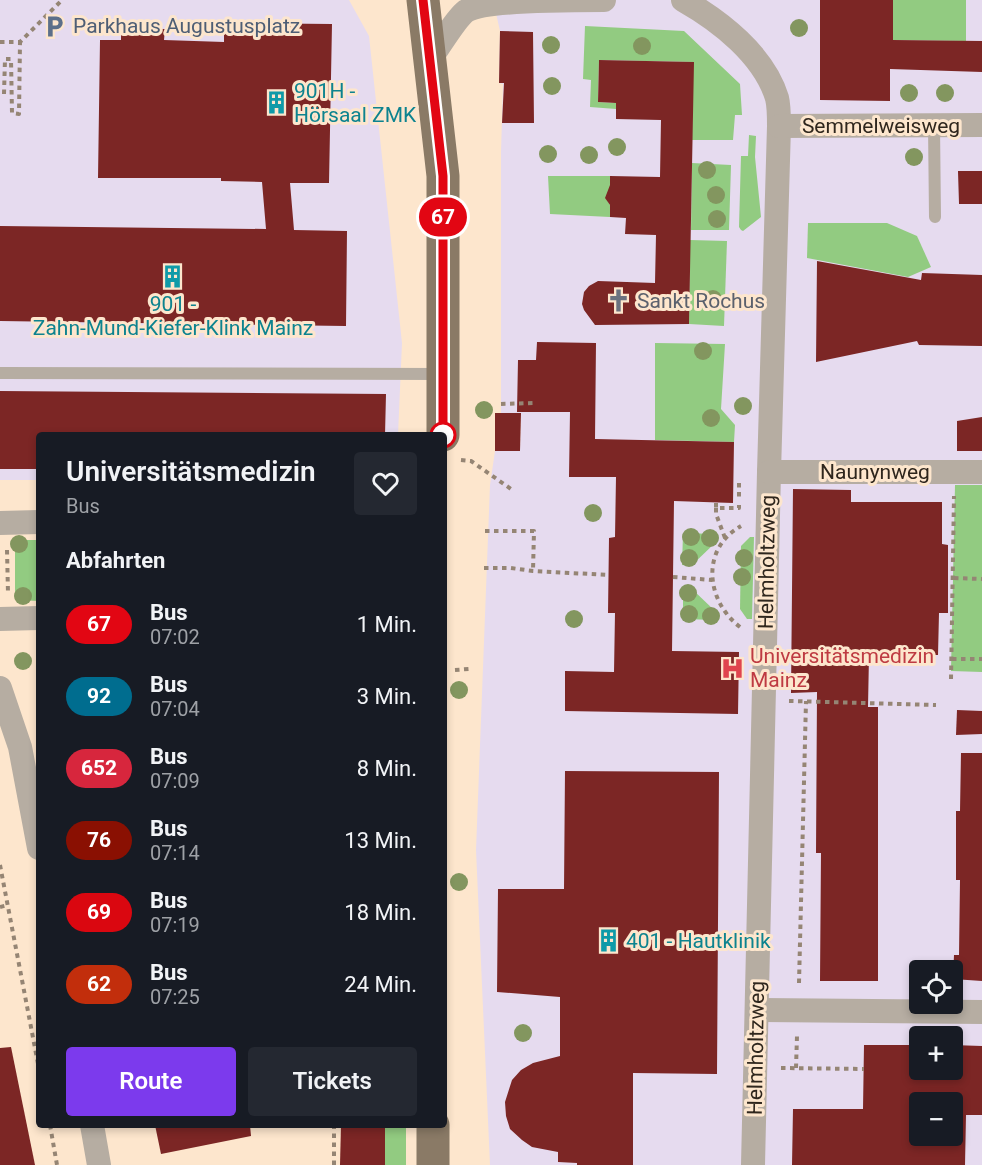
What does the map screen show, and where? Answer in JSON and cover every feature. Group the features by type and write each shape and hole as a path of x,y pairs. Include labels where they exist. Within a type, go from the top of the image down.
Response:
{"main road":[{"path":"423,0 443,176 443,432"},
{"path":"433,1165 434,1128"}],"street":[{"path":"430,60 465,11 478,5 530,1 604,0"},
{"name":"Helmholtzweg","path":"683,0 722,26 749,52 766,74 777,98 779,126 753,1165"},
{"name":"Semmelweisweg","path":"779,126 982,125"},
{"name":"Naunynweg","path":"769,471 982,471"},
{"path":"0,523 36,522"},
{"path":"0,619 36,618"},
{"path":"0,688 20,747 36,832"},
{"path":"757,1010 982,1012"},
{"path":"93,1128 99,1165"}],"lane":[{"path":"934,125 935,217"},
{"path":"0,373 444,374"}],"path":[{"path":"4,94 5,59 11,58 12,113 19,114 20,42 62,0"},
{"path":"0,42 20,42"},
{"path":"501,404 536,403"},
{"path":"471,461 511,489"},
{"path":"951,679 955,472"},
{"path":"725,539 716,514 716,505 739,508 739,483"},
{"path":"765,637 751,633 730,620 718,604 712,580 713,562 725,539 738,527 756,520 769,519"},
{"path":"485,531 534,531 533,572"},
{"path":"7,547 8,594"},
{"path":"484,568 609,575"},
{"path":"673,577 712,580"},
{"path":"954,578 982,579"},
{"path":"952,658 982,659"},
{"path":"455,670 469,669"},
{"path":"764,700 936,705"},
{"path":"798,1010 806,701"},
{"path":"0,865 36,1053"},
{"path":"0,907 8,905"},
{"path":"755,1067 864,1068"},
{"path":"51,1128 57,1165"},
{"path":"334,1128 334,1165"}],"shaded area":[{"path":"0,0 349,0 369,36 402,343 398,432 36,432 36,480 0,480"},
{"name":"Universitätsmedizin Mainz","path":"493,0 982,0 982,1165 490,1165 476,850 490,485 495,451 520,450 521,413 501,413 503,84 499,83 500,31"}],"green space":[{"path":"893,0 966,0 966,41 893,40"},
{"path":"585,26 684,31 740,84 742,115 735,115 733,140 692,140 693,62 599,60 598,102 616,103 616,109 590,107 591,80 583,79"},
{"path":"749,135 756,136 755,157 761,217 743,231 739,227 741,156 748,156"},
{"path":"692,163 731,165 729,230 691,230"},
{"path":"548,176 610,176 610,189 606,198 610,205 610,217 550,214"},
{"path":"808,223 887,223 917,236 931,267 908,277 807,258"},
{"path":"690,240 727,241 724,326 689,324"},
{"path":"655,343 725,344 721,409 735,425 734,442 655,440"},
{"path":"955,485 982,485 982,672 951,671"},
{"path":"683,533 715,534 715,543 691,566 682,565"},
{"path":"750,537 754,537 752,619 747,619 740,609 741,546"},
{"path":"15,540 36,540 36,601 15,600"},
{"path":"683,588 691,588 715,611 715,620 683,619"},
{"path":"385,1128 406,1128 406,1165 385,1165"}],"building":[{"path":"820,0 893,0 893,40 982,41 982,72 890,69 890,101 820,100"},
{"path":"224,23 332,24 329,183 290,183 294,230 347,231 346,326 0,321 0,226 266,229 262,182 221,181 221,178 98,178 100,40 121,40 121,28 165,29 164,40 224,42"},
{"path":"500,31 533,32 534,123 502,123 504,83 499,83"},
{"path":"599,60 694,62 689,324 595,325 584,310 582,304 584,292 598,281 655,283 656,235 625,234 626,218 610,217 610,205 605,198 610,185 610,176 660,177 661,120 616,119 616,103 598,102"},
{"path":"958,171 982,171 982,204 959,204"},
{"path":"817,261 921,280 922,273 982,275 982,346 919,345 917,341 816,362"},
{"path":"537,342 596,343 595,439 734,442 733,503 674,501 672,651 739,652 738,714 565,711 565,671 614,672 615,613 608,613 609,538 615,537 616,477 569,477 570,412 517,412 518,360 536,360"},
{"path":"0,391 386,394 385,432 36,432 36,469 0,469"},
{"path":"495,413 521,413 520,451 495,451"},
{"path":"982,417 982,451 957,451 957,421"},
{"path":"793,489 851,490 851,502 942,502 942,544 948,545 948,613 939,613 938,655 869,655 868,707 878,707 878,981 820,981 821,853 816,853 817,692 791,693"},
{"path":"957,710 982,711 982,734 956,735"},
{"path":"961,753 982,753 982,981 963,980 963,960 954,960 954,955 959,955 960,880 956,880 956,811 960,811"},
{"name":"401 - Hautklinik","path":"565,771 719,772 717,1074 633,1073 633,1165 577,1165 577,1163 558,1162 558,1152 532,1147 510,1129 506,1116 505,1102 512,1080 521,1070 533,1063 560,1056 560,997 497,992 498,889 564,889"},
{"path":"864,1045 909,1045 909,1080 963,1080 963,1045 982,1046 982,1115 966,1115 965,1165 792,1165 793,1109 863,1109"},
{"path":"11,1047 35,1165 0,1165 0,1048"},
{"path":"156,1128 250,1128 251,1136 161,1154"},
{"path":"341,1128 385,1128 385,1165 340,1165"}],"bus line":[{"name":"67","path":"423,0 443,176 443,432"}],"place":[{"name":"Parkhaus Augustusplatz","path":"55,26"},
{"name":"901H - Hörsaal ZMK","path":"276,103"},
{"name":"901 - Zahn-Mund-Kiefer-Klink Mainz","path":"173,276"},
{"name":"Sankt Rochus","path":"619,301"},
{"name":"Universitätsmedizin Mainz","path":"732,668"},
{"name":"401 - Hautklinik","path":"608,941"}]}
